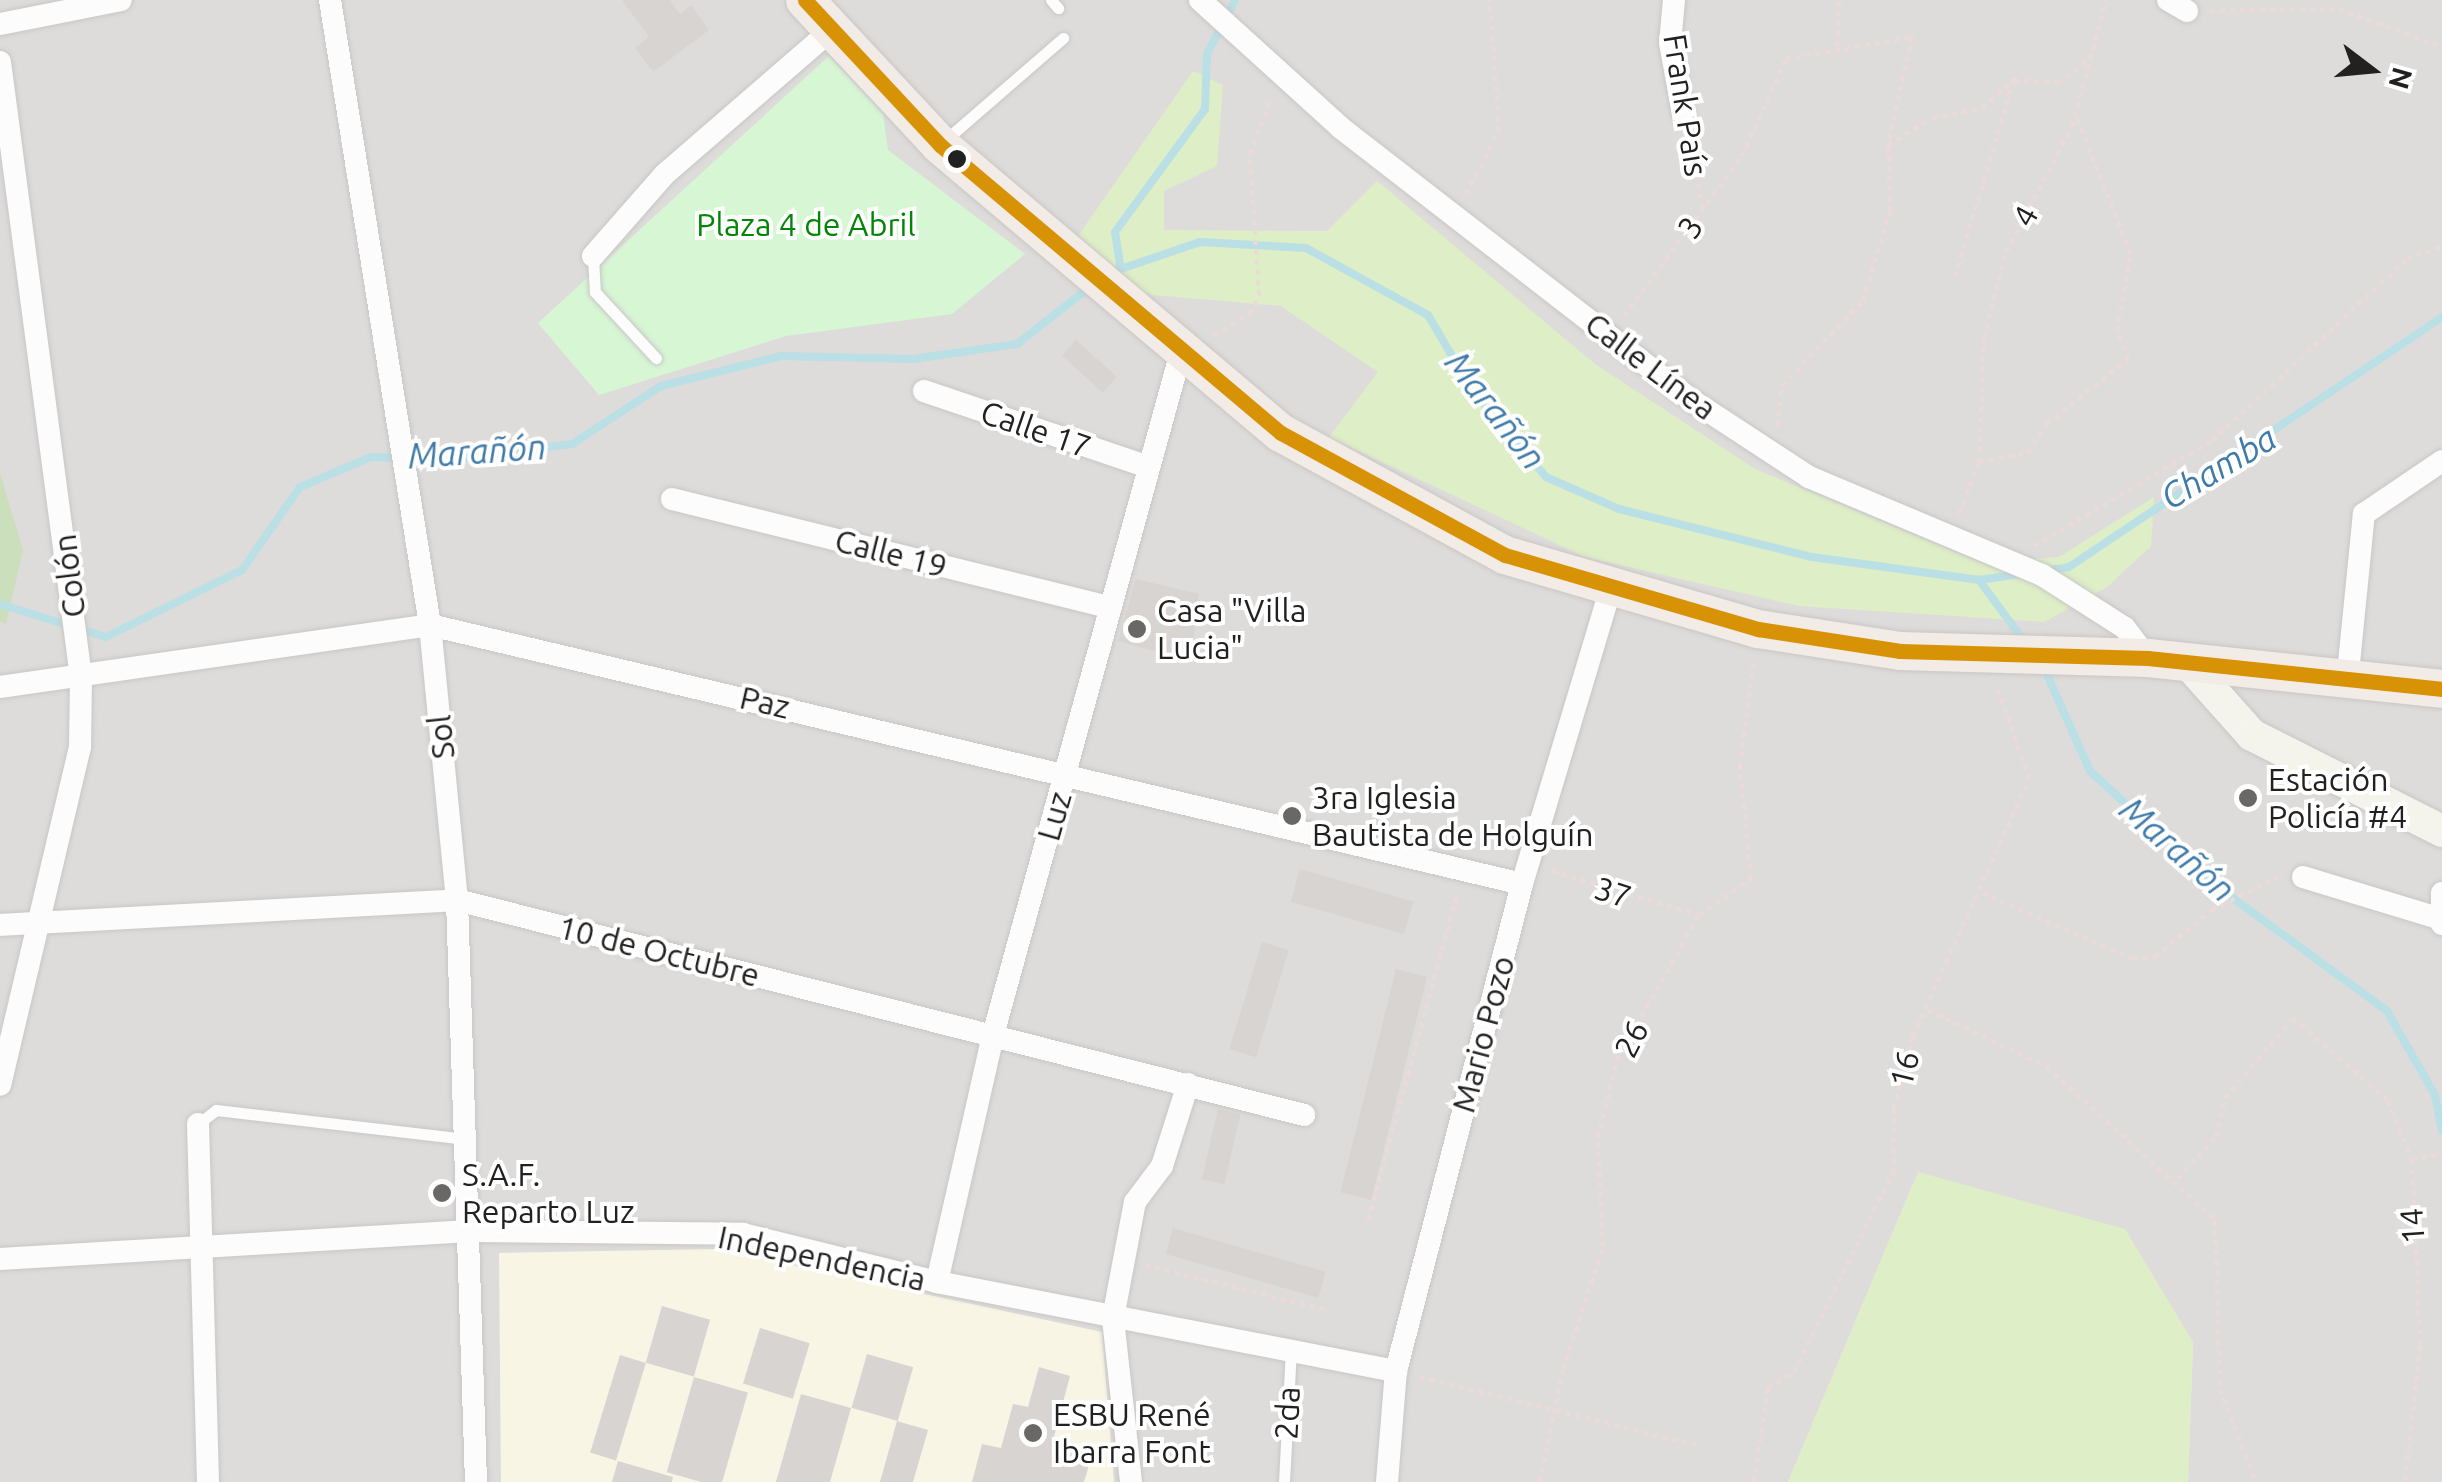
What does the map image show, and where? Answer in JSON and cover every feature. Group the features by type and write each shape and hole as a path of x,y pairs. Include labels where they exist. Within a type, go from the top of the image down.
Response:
{"main road":[{"path":"805,0 940,145 1281,433 1379,491 1505,555 1610,592 1758,629 1900,651 2186,660 2348,673 2442,689"}],"street":[{"path":"0,24 121,0"},
{"name":"Sol","path":"330,0 430,625 458,900 474,1231 476,1482"},
{"name":"Frank País","path":"1674,0 1670,43 1684,113"},
{"name":"Calle Línea","path":"1202,2 1238,38 1452,215 1764,447 1950,537 2042,575 2125,628 2148,658"},
{"path":"593,256 665,174 831,30"},
{"name":"Colón","path":"0,62 80,668 80,747 0,1085"},
{"name":"Luz","path":"937,1282 993,1035 1148,467 1184,355"},
{"name":"Calle 17","path":"924,392 1148,467"},
{"path":"2348,673 2364,514 2442,461"},
{"name":"Calle 19","path":"672,499 1109,608"},
{"name":"Mario Pozo","path":"1387,1482 1396,1371 1525,874 1610,592"},
{"name":"Paz","path":"0,687 80,668 430,625 1066,771 1463,870 1525,874"},
{"path":"2186,660 2252,735 2442,831"},
{"path":"2303,877 2440,921 2442,894"},
{"name":"10 de Octubre","path":"0,924 458,900 1304,1115"},
{"path":"1131,1482 1113,1318 1135,1202 1162,1166 1188,1084"},
{"path":"198,1124 208,1482"},
{"name":"Independencia","path":"0,1259 474,1231 742,1234 937,1282 1113,1318 1291,1344 1396,1371"}],"lane":[{"path":"940,145 1063,38"},
{"path":"593,256 595,292 656,358"},
{"path":"198,1124 216,1110 468,1139"},
{"name":"2da","path":"1284,1482 1291,1344"}],"path":[{"path":"1452,215 1499,131 1490,0"},
{"path":"1764,447 1785,411 1782,386 1863,301 1890,211 1888,145 1912,37 1837,46 1839,0"},
{"name":"4","path":"1979,462 1984,338 2006,252 2075,114 2106,0"},
{"path":"2178,5 2340,9 2442,47"},
{"name":"3","path":"1610,336 1742,156 1786,58 1837,46"},
{"path":"1888,145 1933,118 1982,108 2014,80 2058,83 2088,60"},
{"path":"1184,355 1250,314 1259,295 1250,154 1262,108 1288,80"},
{"path":"1955,277 2014,80"},
{"name":"Frank País","path":"1684,113 1703,209"},
{"path":"1950,537 1979,462 2028,453 2046,424 2128,358 2118,331 2131,254 2075,114"},
{"path":"2013,562 2212,441 2408,258 2442,248"},
{"name":"26","path":"1540,1482 1555,1411 1603,1248 1598,1138 1618,1060 1700,915 1751,879 1740,767 1758,629"},
{"name":"16","path":"1754,1482 1768,1388 1794,1372 1893,1174 1894,1108 1928,1010 1982,893 2030,761 1994,653"},
{"path":"1368,1220 1463,870"},
{"name":"37","path":"1525,874 1700,915"},
{"path":"1982,893 2133,959 2156,956 2212,910 2277,877"},
{"path":"1928,1010 2047,1067 2178,1179 2214,1220 2220,1389 2256,1482"},
{"name":"14","path":"2178,1179 2216,1137 2225,1098 2293,1018 2388,1101 2412,1160 2420,1346 2405,1482"},
{"path":"2412,1160 2442,1152"},
{"path":"1124,1260 1324,1310"},
{"path":"1396,1371 1702,1446"}],"shaded area":[{"path":"0,0 2442,0 2442,1482 2188,1482 2193,1342 1918,1172 1788,1482 0,1482"},
{"path":"716,1249 1102,1332 1114,1482 501,1482 499,1253"}],"green space":[{"name":"Plaza 4 de Abril","path":"829,56 883,114 888,150 1025,254 952,314 786,336 599,395 538,323"},
{"path":"1193,71 1223,85 1217,166 1164,191 1164,230 1327,231 1377,181 1595,364 1755,469 1981,563 2059,557 2154,497 2151,546 2107,587 2044,622 1799,606 1585,557 1329,437 1378,372 1281,306 1142,294 1078,236"},
{"path":"0,473 23,550 6,624 0,621"},
{"path":"1918,1172 2125,1229 2193,1342 2188,1482 1788,1482"}],"building":[{"path":"622,0 670,0 680,14 691,5 709,30 653,72 635,48 649,37"},
{"path":"1076,340 1117,377 1103,392 1062,356"},
{"path":"1136,579 1199,594 1190,661 1118,641"},
{"path":"1300,869 1413,902 1404,934 1291,902"},
{"path":"1262,942 1289,950 1256,1057 1229,1049"},
{"path":"1396,969 1427,977 1371,1200 1340,1192"},
{"path":"1218,1109 1240,1114 1224,1184 1202,1179"},
{"path":"1173,1228 1326,1272 1318,1298 1166,1254"},
{"path":"662,1306 710,1320 694,1376 646,1363"},
{"path":"760,1328 810,1343 793,1399 743,1383"},
{"path":"867,1354 913,1367 898,1421 852,1408"},
{"path":"620,1355 646,1363 616,1460 590,1453"},
{"path":"1039,1367 1070,1376 1052,1444 1092,1455 1084,1482 972,1482 982,1444 1001,1448 1013,1404 1028,1407"},
{"path":"694,1377 748,1392 722,1482 701,1482 667,1472"},
{"path":"801,1394 851,1408 830,1482 776,1482"},
{"path":"897,1421 928,1430 913,1482 880,1482"},
{"path":"618,1461 673,1477 672,1482 612,1482"}],"waterway":[{"path":"1120,264 1115,232 1205,109 1207,54 1235,0"},
{"name":"Marañón","path":"1106,274 1200,242 1306,248 1428,315 1473,392 1546,477 1619,509 1812,557 1979,580 2021,574"},
{"name":"Marañón","path":"0,604 106,637 242,570 300,487 371,457 449,460 572,444 661,386 781,356 913,359 1017,344 1091,286"},
{"name":"Chamba","path":"2044,571 2069,567 2442,317"},
{"name":"Marañón","path":"1979,580 2024,641"},
{"name":"Marañón","path":"2044,668 2090,771 2211,882 2387,1011 2435,1095 2442,1130"}],"transit line":[{"path":"805,0 940,145 1281,433 1505,555 1758,629 1900,651 2148,658 2442,689"}],"place":[{"name":"Casa \"Villa Lucia\"","path":"1137,629"},
{"name":"Estación Policía #4","path":"2248,798"},
{"name":"3ra Iglesia Bautista de Holguín","path":"1292,816"},
{"name":"S.A.F. Reparto Luz","path":"442,1193"},
{"name":"ESBU René Ibarra Font","path":"1033,1433"}]}
